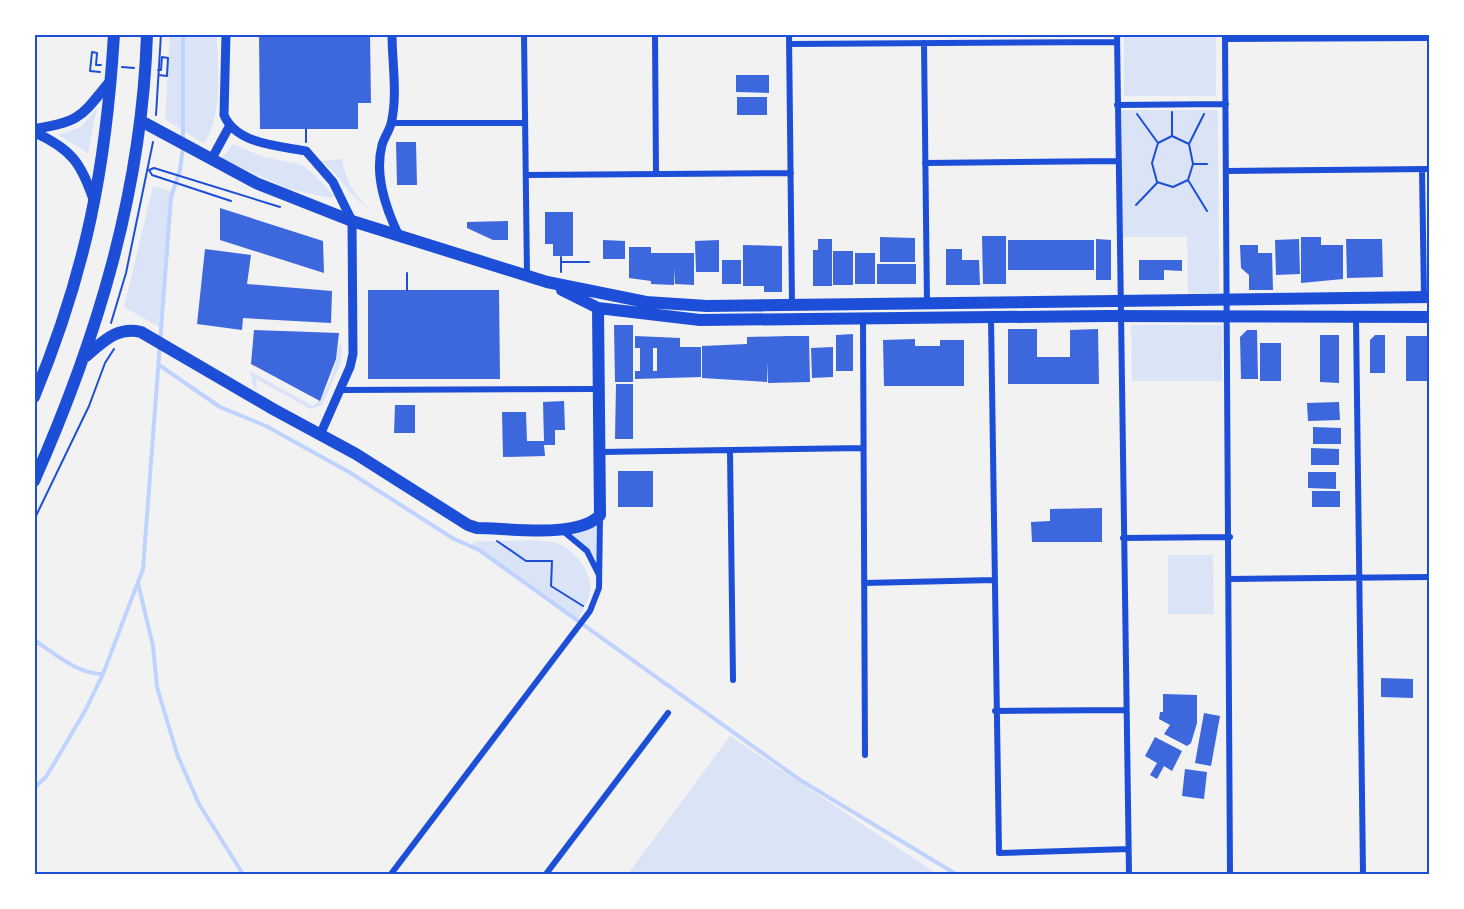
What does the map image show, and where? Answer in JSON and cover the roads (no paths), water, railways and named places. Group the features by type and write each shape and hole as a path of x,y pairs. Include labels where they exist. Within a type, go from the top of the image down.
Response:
{"main road":[{"path":"34,397 59,338 76,285 95,205 109,118 114,34"},
{"path":"34,481 66,411 86,356 113,264 135,166 141,121 147,34"},
{"path":"34,130 72,122 85,111 112,71"},
{"path":"141,121 205,157 283,195 352,221 547,282 646,302 680,305 792,305 1427,297"},
{"path":"34,130 55,141 77,160 95,205"},
{"path":"547,282 598,308 700,320 1119,316 1430,317"},
{"path":"86,356 122,331 132,330 146,334 356,454 468,525 477,528 559,529 587,525 600,514 598,308"}],"street":[{"path":"226,34 224,115 229,127 244,136 270,145 306,151 333,182 352,221 353,354 341,390 320,435"},
{"path":"392,34 391,123 381,147 382,186 385,206 399,236"},
{"path":"524,34 527,276"},
{"path":"655,34 656,174"},
{"path":"789,34 792,305"},
{"path":"1117,34 1119,316 1129,874"},
{"path":"1230,874 1226,37 1430,38"},
{"path":"790,44 1117,42"},
{"path":"924,43 927,303"},
{"path":"1118,105 1226,104"},
{"path":"391,123 525,123"},
{"path":"205,157 229,127"},
{"path":"925,163 1118,161"},
{"path":"1227,171 1426,169 1427,297"},
{"path":"525,175 791,173"},
{"path":"991,318 995,711 999,853 1128,849"},
{"path":"1356,318 1363,874"},
{"path":"863,319 865,755"},
{"path":"341,390 599,389"},
{"path":"600,452 863,448"},
{"path":"730,451 733,680"},
{"path":"391,874 588,614 597,596 600,579 600,514"},
{"path":"559,529 583,545 600,579"},
{"path":"1123,538 1230,537"},
{"path":"1230,579 1430,577"},
{"path":"864,583 994,580"},
{"path":"995,711 1125,710"},
{"path":"546,874 668,713"}],"waterway":[{"path":"183,34 183,139"},
{"path":"34,788 46,777 85,711 103,674 143,569 171,197 180,170 183,147"},
{"path":"159,365 220,407 266,426 349,472 454,539 479,550 800,780 956,874"},
{"path":"138,583 153,646 157,687 177,754 199,804 243,874"},
{"path":"34,640 84,671 103,674"}]}
